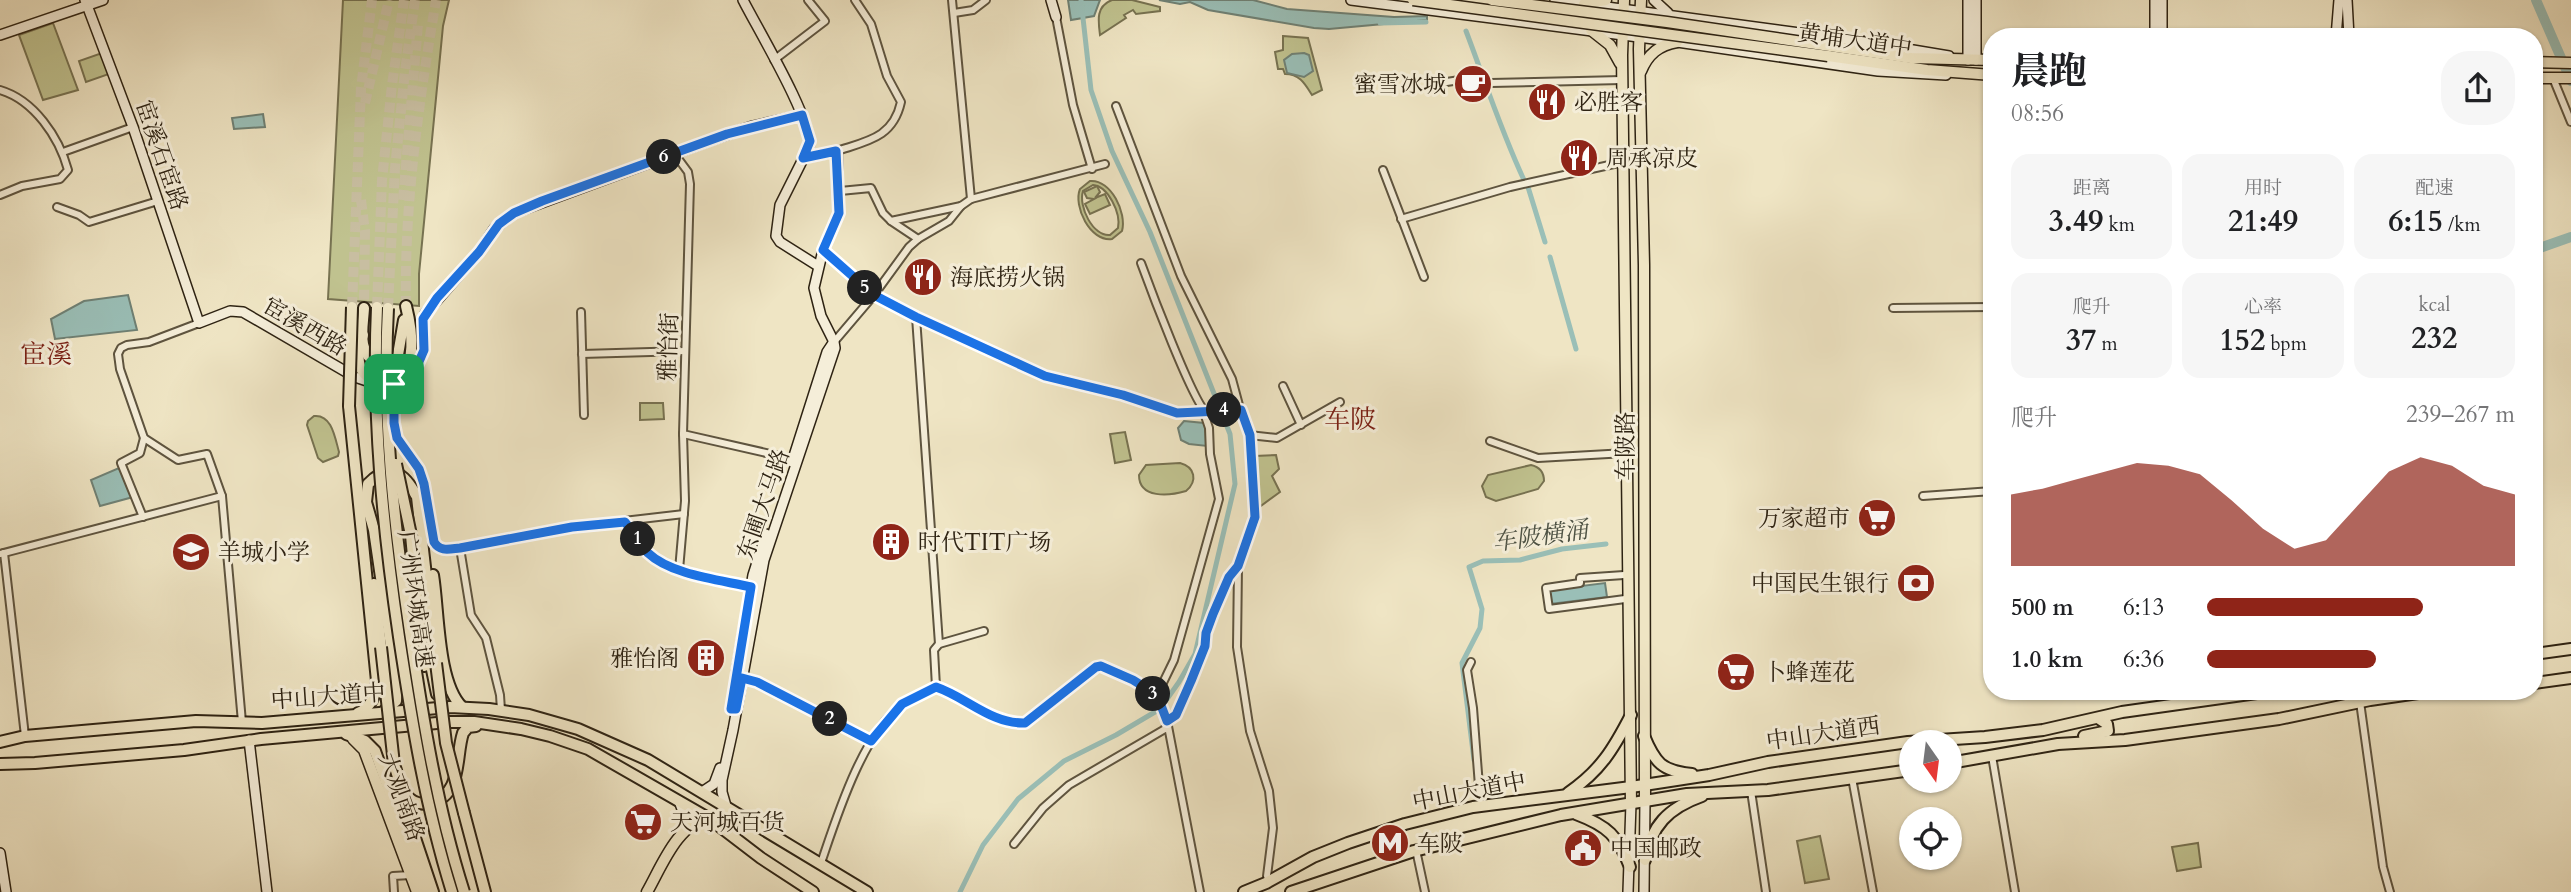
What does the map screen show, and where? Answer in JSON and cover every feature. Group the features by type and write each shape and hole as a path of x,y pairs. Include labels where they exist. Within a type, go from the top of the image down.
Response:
{"highway":[{"path":"363,335 357,355 358,364 365,375 381,380 402,375 409,365 411,348 406,306 401,347 396,359 390,363 378,364 372,361 363,348 365,308"},
{"path":"352,307 349,406 377,686 367,708 355,714"},
{"name":"广州环城高速","path":"452,892 437,840 415,736 388,565 376,413 382,308 398,553 419,699 443,819 464,892"},
{"path":"388,421 412,545 427,687 432,702 439,705"},
{"path":"433,892 405,811 381,647 366,488 373,479 385,472 400,475 410,484 417,497 439,705 450,760 485,892"},
{"path":"366,502 374,530 398,691 392,706 380,714"},
{"path":"422,533 434,581 446,677 462,707"},
{"path":"362,534 373,576"},
{"path":"422,620 433,663"},
{"path":"2543,653 2571,649"},
{"path":"2543,682 2571,678"},
{"name":"中山大道西","path":"1631,787 1908,741 1985,737 2043,730 2098,718 2213,700"},
{"path":"2058,744 2115,741 2306,715 2373,700"},
{"name":"中山大道中","path":"0,743 25,736 196,721 271,722 380,714 439,705 501,710 564,724 636,754 867,892"},
{"path":"1565,796 1602,765 1631,715"},
{"path":"1962,760 2106,733 2107,724 2098,718"},
{"name":"中山大道中","path":"0,764 192,750 249,740 448,722 490,724 564,740 623,767 710,818 761,858 813,892"},
{"path":"400,785 411,800 420,804 442,798 454,784 465,729 490,724"},
{"path":"333,732 359,738 372,747 425,892"},
{"path":"1644,736 1654,758 1664,767 1684,773 1709,775"},
{"path":"623,767 632,765 636,754"},
{"path":"655,786 653,779 656,774 670,772"},
{"path":"1645,800 1751,791 1899,772"},
{"path":"1670,781 1666,791 1671,797"},
{"name":"中山大道中","path":"1244,892 1312,857 1405,824 1473,807 1631,787"},
{"path":"1602,808 1608,800 1604,791"},
{"path":"1645,860 1650,836 1663,819 1686,803 1719,792"},
{"name":"中山大道中","path":"1291,892 1416,850 1496,829 1645,800"},
{"path":"464,813 479,892"},
{"path":"1574,813 1608,830 1622,849 1630,867"}],"main road":[{"path":"1413,0 1638,10"},
{"path":"1492,0 1638,10"},
{"path":"1581,4 1606,0"},
{"name":"车陂路","path":"1624,4 1622,80 1631,803"},
{"name":"车陂路","path":"1638,10 1644,265 1645,800"},
{"name":"黄埔大道中","path":"1638,10 1829,51 1980,75"},
{"path":"1591,30 1610,45 1622,67"},
{"path":"1622,80 1630,74 1639,77 1653,52 1663,45 1677,42"},
{"name":"黄埔大道中","path":"1829,51 1911,58 1983,60"},
{"path":"2543,62 2571,63"},
{"path":"2543,78 2562,78"},
{"path":"1627,504 1636,512 1644,505"},
{"path":"1628,539 1636,532 1642,534 1645,539"},
{"name":"大观南路","path":"333,732 353,739 364,750 417,892"},
{"path":"647,892 678,839 692,825 710,818"}],"street":[{"path":"0,35 86,3 103,0"},
{"path":"743,0 802,115 810,141 782,198 775,232 780,242 818,265"},
{"path":"774,60 825,21 808,0"},
{"path":"803,158 879,137 897,118 901,102 887,76 871,24 855,0"},
{"path":"952,0 971,199"},
{"path":"973,0 976,8"},
{"path":"954,13 976,8 986,0"},
{"path":"1051,0 1073,105 1092,169"},
{"path":"1351,0 1591,30 1894,74 1980,75"},
{"path":"1547,25 1554,17 1553,0 1581,4 1624,4 1638,10 1926,51 1968,60"},
{"path":"1654,0 1672,15"},
{"path":"1968,0 1968,60"},
{"path":"1968,60 1976,0"},
{"path":"2155,0 2155,28"},
{"path":"2162,0 2162,28"},
{"path":"2338,28 2339,0"},
{"path":"2347,0 2349,28"},
{"name":"宦溪石宦路","path":"86,3 133,127 199,323"},
{"path":"1576,29 1582,23 1581,4"},
{"path":"1689,44 1684,30 1693,18"},
{"path":"1733,50 1728,36 1737,24"},
{"path":"1440,83 1473,78 1491,83 1622,80"},
{"path":"2562,78 2571,122"},
{"path":"0,90 19,99 44,121 63,152 68,170 64,177 44,184 22,186 0,195"},
{"path":"1116,106 1181,276 1232,379 1239,405 1236,408"},
{"path":"684,514 572,527 460,548 437,547 422,477 397,438 394,423 394,384 414,370 422,357 423,319 430,307 505,219 542,201 674,153 744,129 802,115"},
{"path":"63,152 133,127"},
{"path":"836,151 840,191 838,219 818,265 814,295 834,342 874,295 909,247 950,221 961,206 971,199 1105,164"},
{"name":"雅怡街","path":"674,153 690,177 682,434 684,514 679,570"},
{"path":"1401,219 1510,187 1623,162"},
{"path":"1383,170 1424,277"},
{"path":"840,191 871,188 883,213 910,236 918,239"},
{"path":"57,207 89,222 158,201"},
{"path":"891,221 961,206"},
{"path":"823,250 874,295 1045,376 1123,395 1177,413 1207,413 1236,408 1241,410 1250,435 1255,517 1238,566 1237,647 1250,731 1269,791 1273,828 1267,876 1269,881"},
{"path":"1141,262 1191,388 1202,410 1207,413"},
{"path":"1893,308 1983,307"},
{"name":"宦溪西路","path":"144,438 120,369 118,354 121,348 149,342 237,310 355,377 377,385 394,384"},
{"path":"581,312 584,415"},
{"path":"916,317 939,644"},
{"name":"东圃大马路","path":"726,806 722,785 754,588 827,352 834,342"},
{"path":"582,354 684,351"},
{"path":"1283,386 1301,425"},
{"path":"1250,435 1278,438 1340,402"},
{"path":"1157,695 1174,660 1219,499 1210,454 1209,428 1205,416 1207,413"},
{"path":"682,434 795,460"},
{"path":"143,517 121,463 140,453 144,438 178,460 207,454 222,496 242,722"},
{"path":"1490,441 1538,458 1626,453"},
{"path":"1923,496 1983,492"},
{"path":"25,736 2,553 222,496"},
{"path":"625,522 647,552 661,562 679,570 754,588"},
{"path":"460,548 471,615 486,638 501,710"},
{"path":"1014,844 1043,808 1069,785 1165,729 1167,721 1176,715 1205,646 1206,633 1213,614 1229,577 1238,566"},
{"path":"1624,575 1580,578 1580,583 1546,587 1549,609 1625,599"},
{"name":"东圃大马路","path":"702,792 711,787 718,774 742,678 754,588"},
{"path":"936,687 934,650 939,644 984,631"},
{"path":"1471,662 1467,670 1474,708 1479,799"},
{"path":"821,863 871,741 902,704 936,687 957,696 980,711 1015,723 1025,723 1096,667 1101,666 1157,695 1167,721 1200,892"},
{"path":"742,678 757,682 871,741"},
{"path":"2360,702 2383,867 2390,892"},
{"path":"249,740 267,892"},
{"path":"1992,754 2015,892"},
{"path":"1852,778 1873,892"},
{"path":"1751,791 1766,892"},
{"path":"678,799 686,820 678,839"},
{"name":"车陂路","path":"1644,892 1645,800"},
{"name":"车陂路","path":"1628,892 1631,803"},
{"path":"1416,850 1425,892"},
{"path":"0,853 6,892"},
{"path":"394,892 393,876 411,875"}],"green space":[{"path":"343,0 449,0 443,26 419,274 419,306 328,299"},
{"path":"1112,0 1132,0 1160,7 1160,11 1136,14 1133,10 1124,15 1126,18 1100,35 1101,10"},
{"path":"53,23 78,90 43,100 19,35"},
{"path":"1283,36 1308,38 1322,90 1312,95 1298,78 1278,69 1275,52 1283,50"},
{"path":"102,53 109,74 86,82 79,61"},
{"path":"1090,181 1105,185 1111,191 1120,207 1122,231 1112,239 1097,235 1090,229 1081,213 1078,196 1080,189","holes":["1093,185 1099,187 1112,201 1117,215 1118,228 1110,235 1093,226 1083,204 1083,191"]},
{"path":"1097,186 1100,192 1095,198 1105,194 1110,205 1090,214 1085,204 1094,199 1087,198 1084,192"},
{"path":"640,403 663,403 664,419 640,420"},
{"path":"314,416 320,416 329,423 339,452 338,456 323,462 318,458 307,425"},
{"path":"1125,432 1131,460 1115,463 1110,434"},
{"path":"1276,455 1279,469 1272,476 1280,492 1258,508 1255,456"},
{"path":"1180,463 1189,468 1193,475 1192,483 1186,491 1156,494 1149,492 1140,483 1139,475 1146,465"},
{"path":"1531,465 1541,470 1543,475 1544,481 1538,489 1496,501 1486,497 1482,486 1488,475"},
{"path":"1820,836 1829,879 1805,883 1797,841"},
{"path":"2198,843 2201,867 2177,871 2172,847"}],"water":[{"path":"1068,0 1100,0 1094,16 1071,20"},
{"path":"1159,0 1253,0 1287,9 1394,17 1427,16 1427,20 1314,28 1208,10 1190,2 1180,4"},
{"path":"1292,54 1309,55 1313,71 1304,77 1287,73 1284,60"},
{"path":"263,114 265,127 234,129 232,118"},
{"path":"128,295 137,330 55,339 51,319 84,301"},
{"path":"1184,421 1204,423 1207,429 1207,446 1181,440 1178,428"},
{"path":"119,468 133,497 100,506 91,480"},
{"path":"1605,583 1607,597 1550,604 1549,590"}],"waterway":[{"path":"960,892 983,845 1018,799 1064,761 1160,709 1179,682 1195,654 1235,484 1230,434 1150,232 1112,151 1091,90 1081,0"},
{"path":"2536,0 2571,81"},
{"name":"车陂横涌","path":"1380,23 1426,22"},
{"name":"车陂横涌","path":"1466,31 1524,180"},
{"name":"车陂横涌","path":"1528,187 1545,242"},
{"path":"2543,247 2571,237"},
{"name":"车陂横涌","path":"1550,257 1576,349"},
{"name":"车陂横涌","path":"1474,760 1462,663 1480,628 1482,609 1469,567 1483,561 1520,560 1562,549 1606,544"}],"tunnel":[{"path":"352,307 361,88 372,0"},
{"path":"365,103 389,0"},
{"path":"377,307 382,180 404,0"},
{"path":"388,308 395,168 415,0"},
{"path":"406,306 410,191 436,0"},
{"path":"403,200 418,24"},
{"path":"361,200 365,231 364,308"}],"place":[{"name":"蜜雪冰城","path":"1473,84"},
{"name":"必胜客","path":"1547,102"},
{"name":"周承凉皮","path":"1579,158"},
{"name":"海底捞火锅","path":"923,277"},
{"name":"万家超市","path":"1877,518"},
{"name":"时代TIT广场","path":"891,542"},
{"name":"羊城小学","path":"191,552"},
{"name":"中国民生银行","path":"1916,583"},
{"name":"雅怡阁","path":"706,658"},
{"name":"卜蜂莲花","path":"1736,672"},
{"name":"天河城百货","path":"643,822"},
{"name":"车陂","path":"1390,843"},
{"name":"中国邮政","path":"1583,848"}],"district":[{"name":"宦溪","path":"46,354"},
{"name":"车陂","path":"1350,419"}],"route":[{"path":"802,115 810,141 803,158 836,151 839,213 823,250 834,260 874,295 1045,376 1123,395 1177,413 1207,413 1236,408 1241,410 1250,435 1255,517 1238,566 1229,577 1213,614 1206,633 1205,646 1191,681 1176,715 1167,721 1157,695 1151,694 1133,680 1101,666 1096,667 1025,723 1015,723 980,711 957,696 936,687 902,704 871,741 757,682 742,678 736,709 731,709 751,587 679,570 661,562 647,552 625,522 572,527 460,548 437,547 419,469 397,438 394,423 394,384 408,376 422,357 423,319 430,307 484,246 494,229 514,213 710,140 753,126 802,115"}]}
